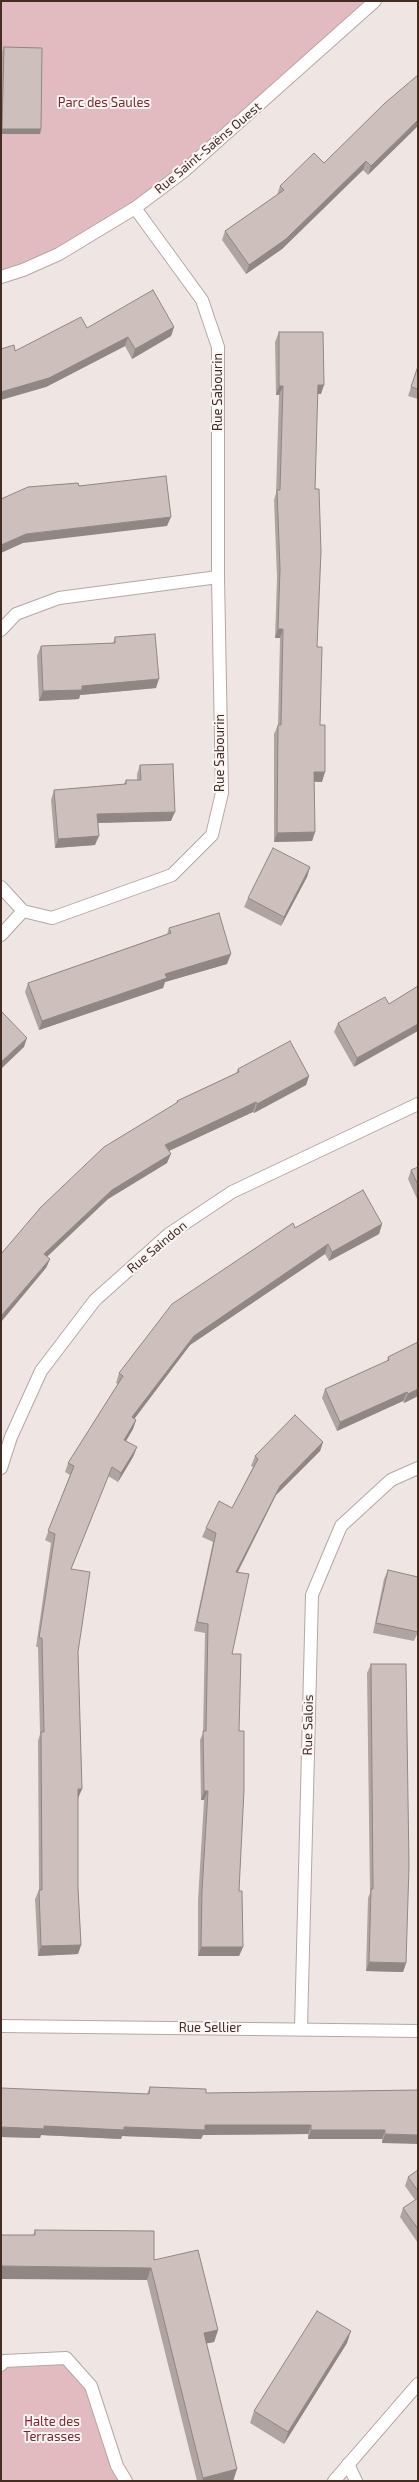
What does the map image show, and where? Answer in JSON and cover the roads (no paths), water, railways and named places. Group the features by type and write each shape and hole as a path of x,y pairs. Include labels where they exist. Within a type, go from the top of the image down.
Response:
{"street":[{"name":"Rue Saint-Saëns Ouest","path":"1,277 23,270 59,254 135,208 183,172 375,1"},
{"name":"Rue Sabourin","path":"23,911 52,918 172,875 212,835 222,794 218,577 218,348 202,300 135,208"},
{"path":"1,630 16,614 59,598 218,577"},
{"path":"1,887 23,911 1,935"},
{"name":"Rue Saindon","path":"1,1468 11,1437 41,1371 95,1300 169,1234 232,1192 418,1104"},
{"name":"Rue Salois","path":"301,2028 312,1595 340,1526 391,1480 418,1468"},
{"name":"Rue Sellier","path":"1,2026 301,2028 418,2031"},
{"path":"1,2365 4,2362 66,2358 91,2386 117,2466 126,2481"},
{"path":"334,2481 418,2384"},
{"path":"348,2464 356,2481"}],"park label":[{"name":"Parc des Saules","path":"104,103"},
{"name":"Halte des Terrasses","path":"52,2430"}]}
